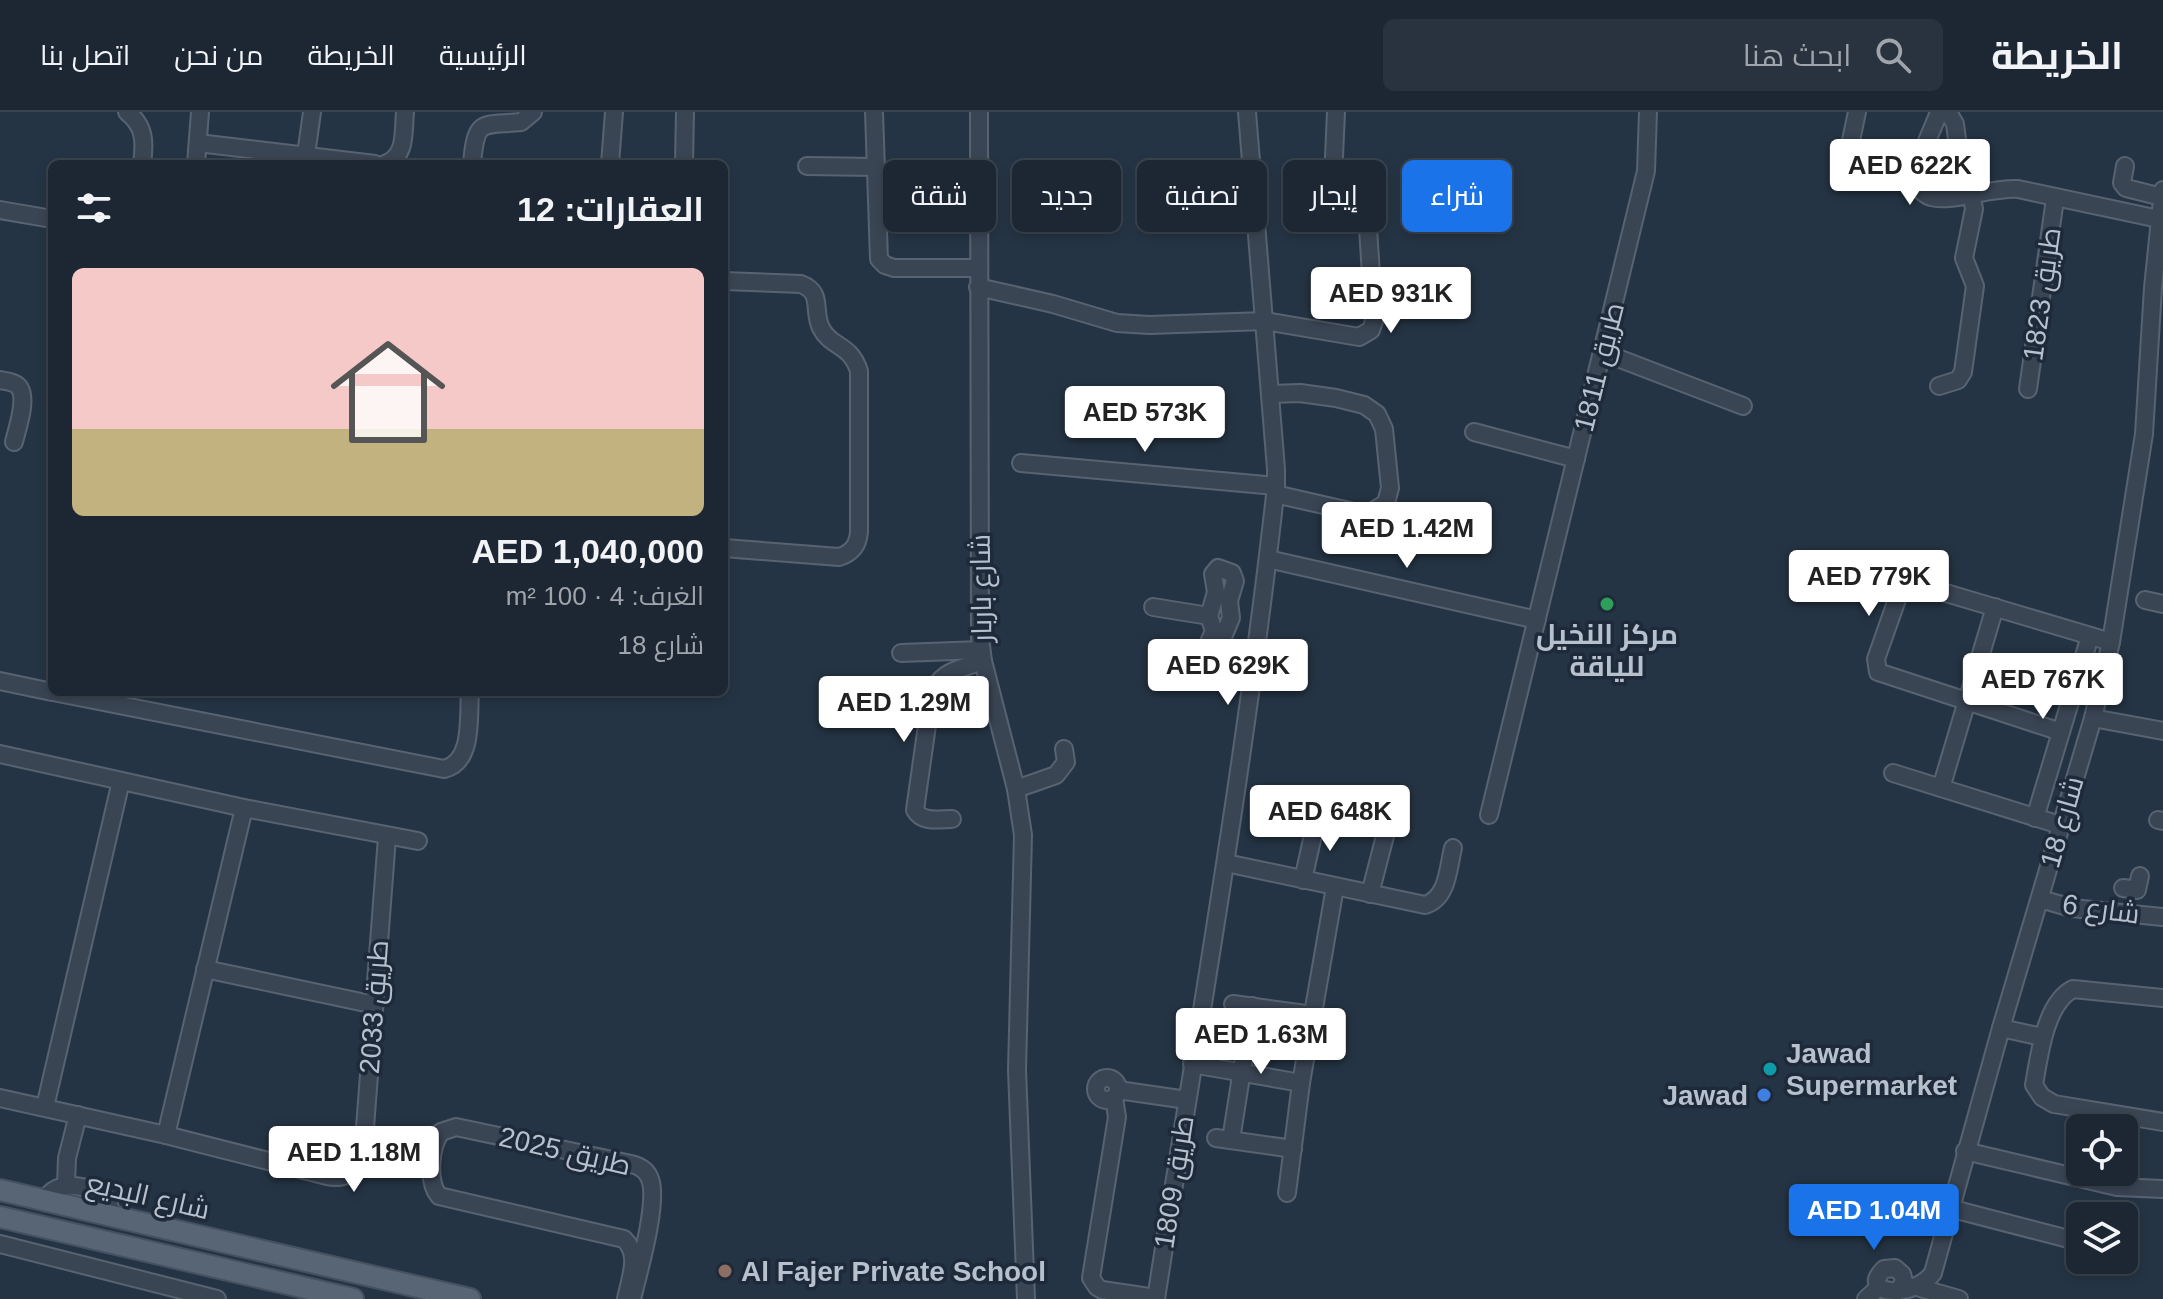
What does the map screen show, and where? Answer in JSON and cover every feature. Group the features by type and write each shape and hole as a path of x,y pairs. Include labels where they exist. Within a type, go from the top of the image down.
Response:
{"main road":[{"name":"شارع البديع","path":"0,1190 470,1299"},
{"name":"شارع البديع","path":"0,1217 353,1299"}],"street":[{"path":"127,112 143,133 142,160"},
{"path":"196,160 200,112"},
{"path":"306,155 312,112"},
{"path":"391,160 400,154 405,112"},
{"path":"472,160 474,140 480,129 492,123 521,122 533,112"},
{"path":"610,160 614,112"},
{"path":"684,160 685,112"},
{"path":"874,112 877,254 881,262 894,268 978,268"},
{"name":"شارع باربار","path":"979,112 982,656 1021,820 1023,850 1017,1070 1026,1299"},
{"name":"طريق 1809","path":"1156,1299 1226,863 1261,622 1275,490 1265,321 1247,112"},
{"path":"1334,157 1336,112"},
{"name":"طريق 1811","path":"1489,815 1646,171 1648,112"},
{"path":"1849,150 1857,112"},
{"path":"1939,112 1917,173 1918,185 1931,197 2007,188 2160,222"},
{"path":"1939,386 1958,380 1963,372 1975,286 1964,258 1974,209 1968,194 1955,124 1948,112"},
{"path":"198,143 344,160"},
{"path":"807,166 875,167"},
{"path":"2125,166 2122,183 2126,188 2162,197"},
{"name":"شارع 18","path":"1920,1288 1928,1281 1936,1263 1965,1151 2093,718 2111,642 2144,434 2163,190"},
{"name":"طريق 1823","path":"2028,389 2055,199"},
{"path":"0,210 48,218"},
{"path":"978,287 1133,325 1265,321 1354,338 1364,336 1371,330 1374,321 1368,232"},
{"path":"728,281 792,283 809,287 815,293 822,331 848,350 859,371 859,539 852,551 839,557 728,548"},
{"path":"1602,352 1743,406"},
{"path":"0,380 17,384 21,389 22,403 14,442"},
{"path":"1021,463 1275,490 1367,515 1386,503 1390,488 1384,429 1377,414 1356,402 1318,395 1270,394"},
{"path":"1474,432 1576,459"},
{"path":"1268,559 1537,620"},
{"path":"2061,732 1881,674 1876,668 1876,659 1900,591 1908,584 1919,585 2111,642"},
{"path":"1209,616 1222,596 1231,618"},
{"path":"2145,600 2163,604"},
{"path":"1153,607 1209,616"},
{"path":"1941,788 1995,607"},
{"path":"1209,616 1233,664"},
{"path":"1231,618 1261,622"},
{"path":"1218,634 1231,618"},
{"path":"2035,818 2090,636"},
{"path":"901,653 982,656"},
{"path":"952,819 924,819 915,810 931,697 934,686 942,677 982,656"},
{"path":"0,681 48,691"},
{"path":"72,696 444,769 457,765 464,753 470,696"},
{"path":"2093,718 2163,731"},
{"path":"1016,789 1056,775 1066,762 1064,749"},
{"path":"1,758 418,841"},
{"path":"1893,773 2060,825"},
{"path":"45,1107 121,781"},
{"path":"166,1135 244,808"},
{"path":"1303,880 1317,817"},
{"path":"1370,894 1386,832"},
{"name":"طريق 2033","path":"0,1098 166,1135 327,1176 351,1174 361,1162 363,1154 387,837"},
{"path":"1226,863 1420,905 1435,901 1444,888 1453,848"},
{"path":"2133,885 2135,914"},
{"path":"1287,1193 1301,1083 1335,887"},
{"name":"شارع 6","path":"2040,899 2072,908 2163,917"},
{"path":"205,969 375,1005"},
{"path":"2163,998 2073,989 2065,993 2042,1037 2034,1085 2042,1097 2054,1104 2163,1122"},
{"path":"1233,1004 1313,1015"},
{"name":"طريق 1809","path":"1252,1006 1242,1072 1223,1139 1293,1149"},
{"path":"2001,1028 2042,1037"},
{"path":"1192,1064 1301,1083"},
{"path":"1156,1299 1102,1290 1093,1284 1091,1278 1117,1117 1116,1094 1187,1100"},
{"path":"66,1185 67,1158 78,1115"},
{"name":"طريق 2025","path":"617,1236 444,1198 435,1192 432,1183 437,1136 445,1129 456,1127 637,1166 647,1173 652,1184 648,1225 632,1299"},
{"path":"1965,1151 2117,1187 2163,1189"},
{"path":"45,1201 53,1189 66,1185 95,1191 105,1196 111,1205 112,1216"},
{"path":"1949,1208 2066,1238"},
{"path":"617,1236 630,1234 648,1225"},
{"path":"617,1236 628,1242 634,1256 626,1299"},
{"path":"0,1244 217,1299"},
{"path":"1885,1293 1877,1279 1884,1269 1895,1268 1902,1274 1917,1274 1936,1263"},
{"path":"1866,1299 1903,1286 1902,1274"},
{"path":"1885,1293 1920,1288 1959,1299"}],"place":[{"name":"مركز النخيل للياقة","path":"1607,604"},
{"name":"Jawad Supermarket","path":"1770,1069"},
{"name":"Jawad","path":"1764,1095"},
{"name":"Al Fajer Private School","path":"725,1271"}]}
